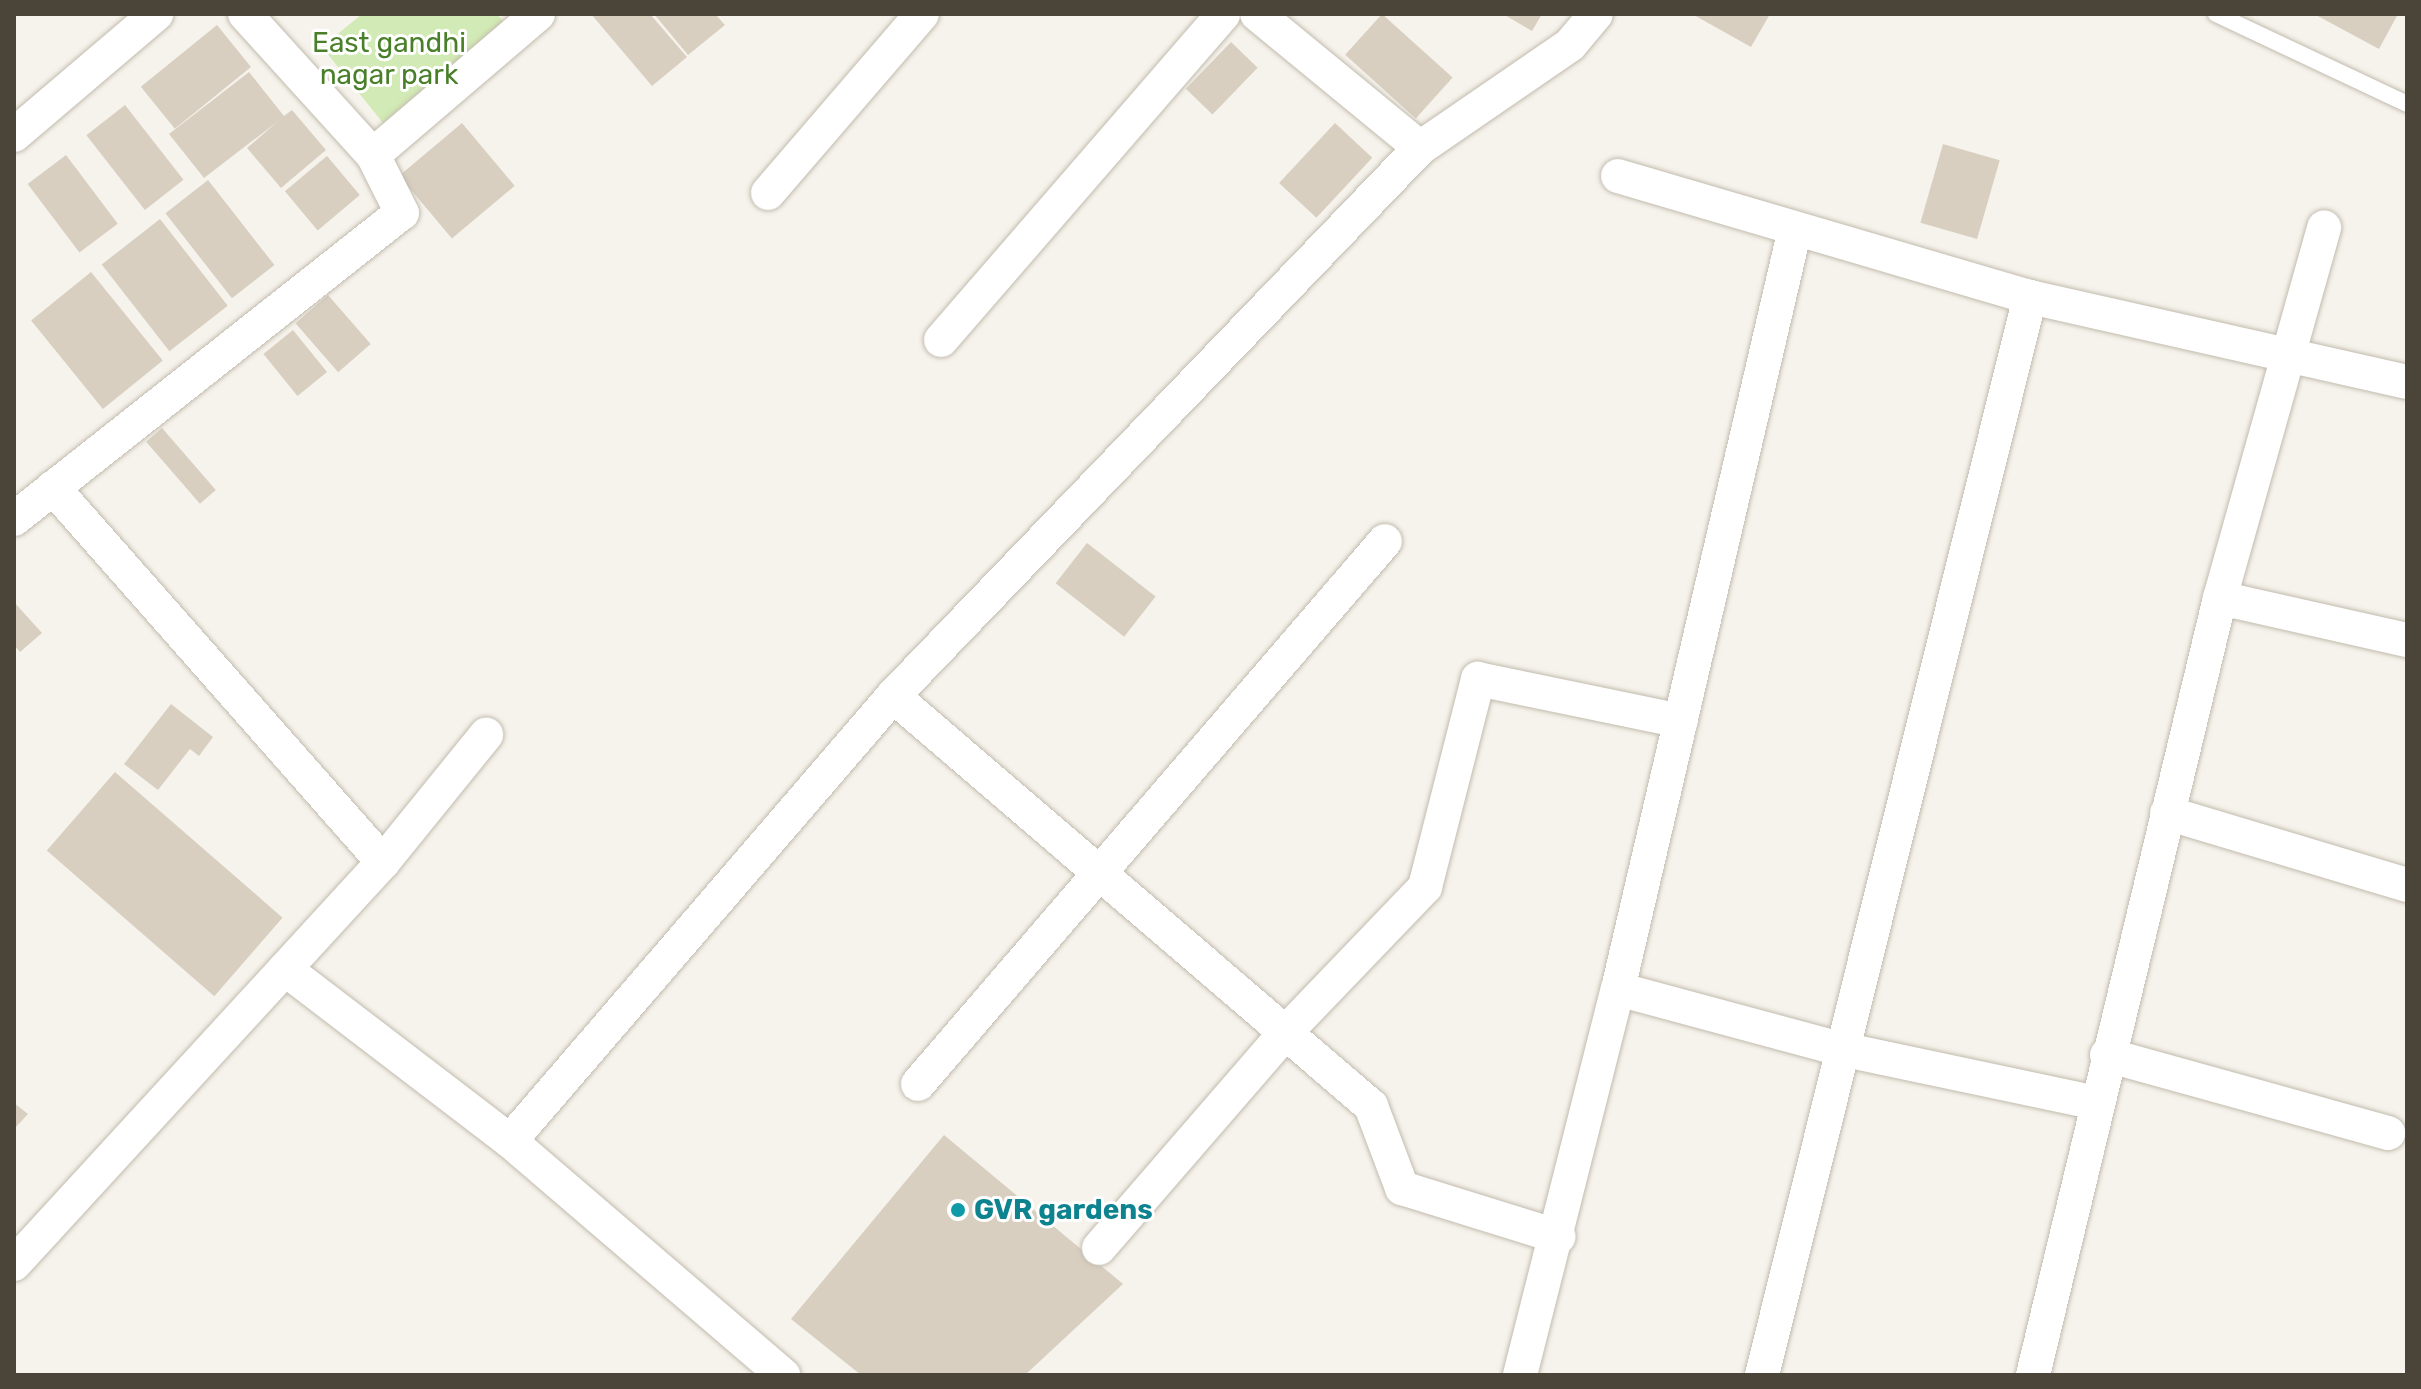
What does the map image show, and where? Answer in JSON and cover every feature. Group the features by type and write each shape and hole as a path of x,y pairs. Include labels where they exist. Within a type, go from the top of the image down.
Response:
{"street":[{"path":"14,135 156,14"},
{"path":"14,519 402,213 373,155 245,14"},
{"path":"373,155 538,14"},
{"path":"768,193 922,14"},
{"path":"941,340 1223,14"},
{"path":"1257,14 1420,148"},
{"path":"510,1141 893,696 1420,148 1570,45 1596,14"},
{"path":"1618,176 2030,297 2407,382"},
{"path":"2033,1375 2107,1055 2220,598 2324,227"},
{"path":"1520,1375 1559,1237 1795,229"},
{"path":"1762,1375 2030,297"},
{"path":"53,488 383,862"},
{"path":"918,1084 1385,541"},
{"path":"2220,598 2407,640"},
{"path":"1099,1248 1286,1032 1425,887 1478,679 1681,721"},
{"path":"893,696 1371,1106 1402,1188 1559,1237"},
{"path":"14,1264 383,862 486,735"},
{"path":"2167,813 2407,885"},
{"path":"285,969 510,1141 783,1375"},
{"path":"1618,989 1841,1049 2097,1103"},
{"path":"2107,1055 2388,1133"}],"lane":[{"path":"2216,14 2407,104"}],"green space":[{"name":"East gandhi nagar park","path":"362,14 497,14 503,21 383,123 322,47"}],"building":[{"path":"591,14 650,14 687,57 652,86"},
{"path":"654,14 715,14 725,25 688,55"},
{"path":"1382,14 1453,78 1416,118 1345,55"},
{"path":"1503,14 1542,14 1532,31"},
{"path":"1692,14 1770,14 1751,47"},
{"path":"2314,14 2398,14 2379,49"},
{"path":"217,25 251,67 175,129 141,87"},
{"path":"1231,42 1258,68 1212,114 1186,89"},
{"path":"249,72 284,116 292,110 326,150 281,188 247,148 277,122 204,178 169,134"},
{"path":"125,105 183,180 145,210 86,135"},
{"path":"462,123 515,186 452,239 399,176"},
{"path":"1335,123 1372,158 1316,218 1279,183"},
{"path":"1943,144 2000,160 1977,239 1920,223"},
{"path":"66,155 118,224 79,253 28,184"},
{"path":"327,156 360,195 318,230 285,191"},
{"path":"208,180 274,265 232,298 165,213"},
{"path":"160,219 228,306 169,351 102,265"},
{"path":"91,272 163,361 103,409 31,320"},
{"path":"328,295 371,344 338,372 296,323"},
{"path":"293,330 327,372 297,396 263,354"},
{"path":"162,428 216,490 200,504 146,442"},
{"path":"1087,543 1156,597 1124,637 1056,583"},
{"path":"14,602 42,633 20,652 14,645"},
{"path":"171,704 213,737 199,756 190,749 158,790 124,764"},
{"path":"115,772 283,918 214,996 47,850"},
{"path":"14,1103 28,1114 14,1129"},
{"name":"GVR gardens","path":"944,1135 1123,1284 1025,1375 861,1375 791,1319"}],"place":[{"name":"GVR gardens","path":"958,1210"}]}
